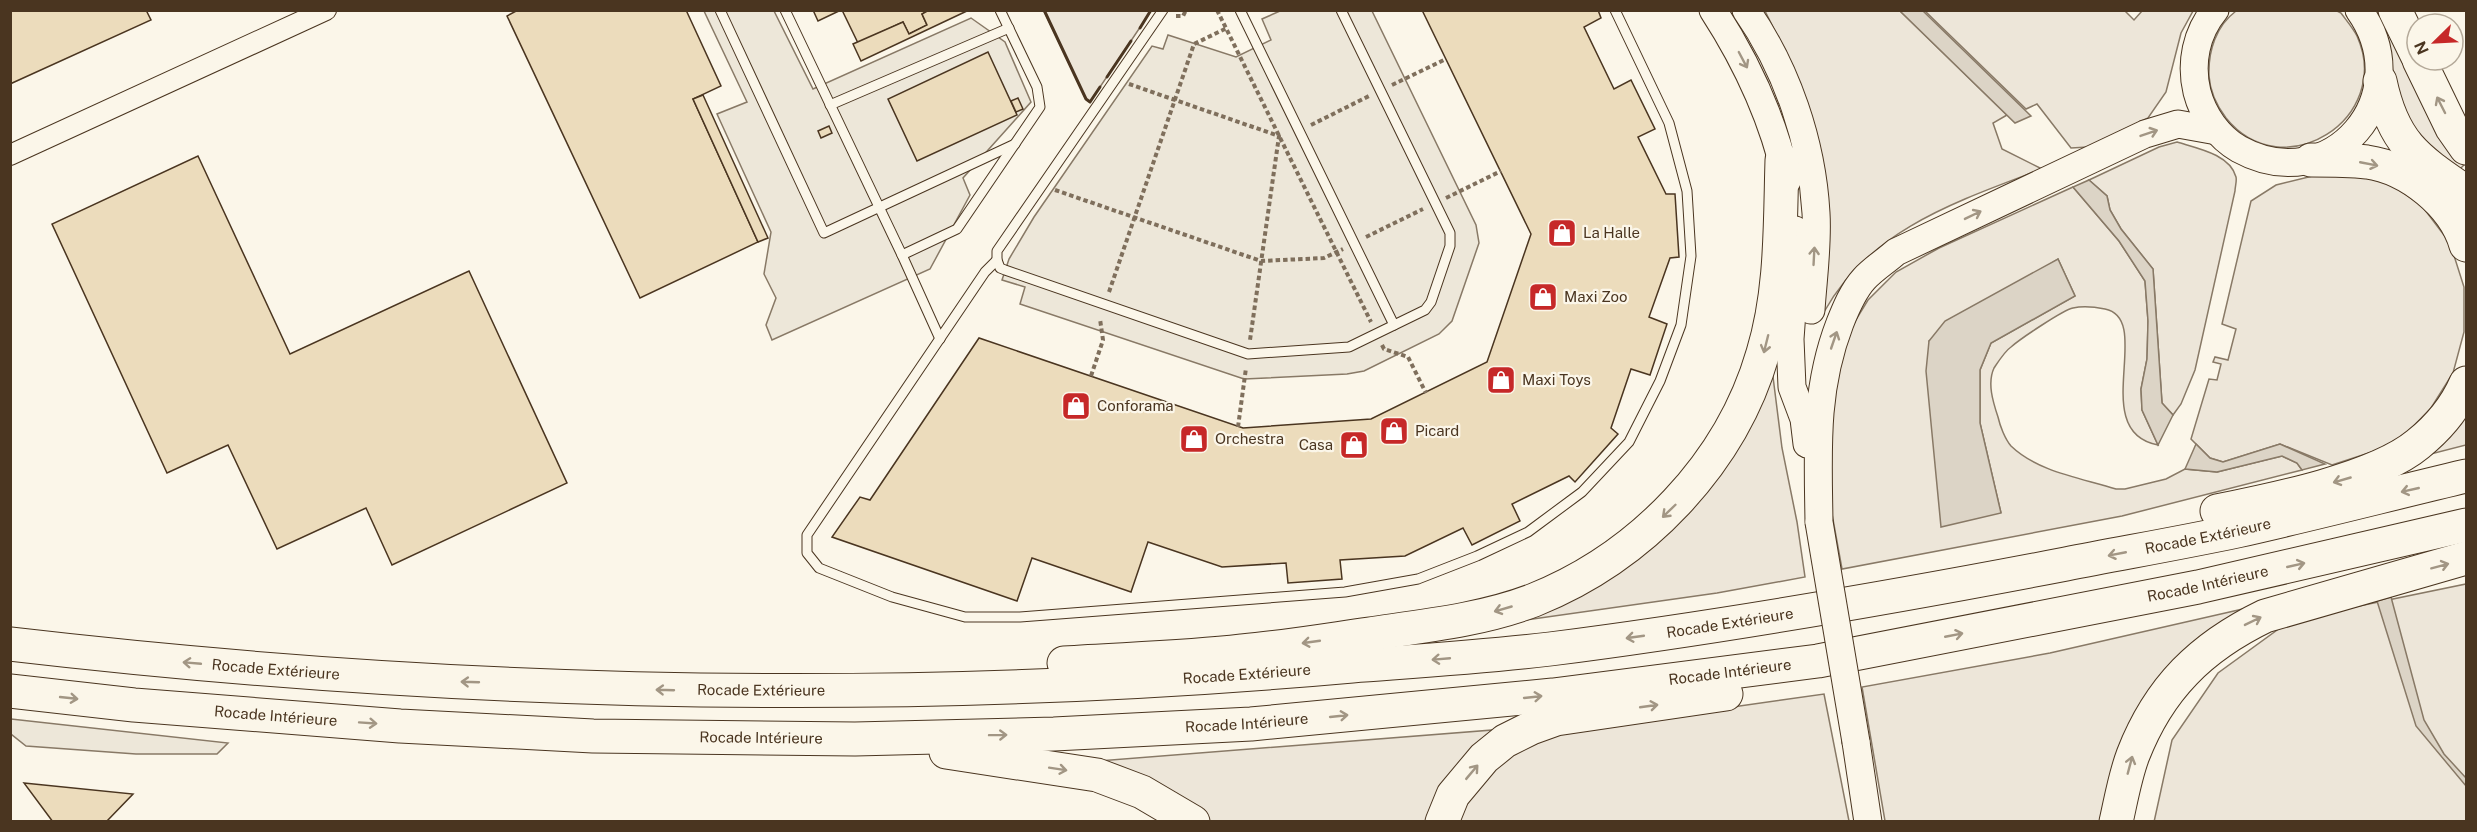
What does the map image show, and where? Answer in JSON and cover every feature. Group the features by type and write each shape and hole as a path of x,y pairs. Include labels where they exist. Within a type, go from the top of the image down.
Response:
{"highway":[{"path":"2395,10 2405,30"},
{"path":"2425,72 2452,128 2466,148"},
{"path":"2380,81 2385,107 2394,127 2409,148 2431,168 2466,192"},
{"path":"849,692 1040,665 1241,651 1431,625 1483,615 1533,600 1576,580 1618,554 1679,502 1731,428 1763,355 1771,324 1777,280 1782,160"},
{"path":"2311,160 2369,162 2416,182 2439,201 2463,234 2466,245"},
{"path":"1668,633 1733,605 1925,571 2232,508 2358,475 2389,462 2417,445 2446,415 2460,397 2466,383"},
{"name":"Rocade Extérieure","path":"10,644 127,657 392,679 677,690 849,692 1044,687 1244,676 1543,650 1897,597 2201,538 2466,476"},
{"name":"Rocade Intérieure","path":"10,691 134,705 400,726 593,736 855,739 1054,734 1251,724 1553,695 1818,661 2198,587 2466,525"},
{"path":"2116,822 2132,756 2154,709 2181,674 2206,650 2237,629 2265,615 2466,558"},
{"path":"1442,822 1453,795 1484,758 1505,741 1556,719 1678,702 1987,651 2198,587"},
{"path":"855,739 1097,775 1142,792 1182,813 1193,822"}],"main road":[{"path":"1713,10 1756,84 1782,160 1795,216 1790,339 1792,387 1804,419 1868,822"},
{"path":"1746,10 1758,28 1782,76 1800,122 1810,164 1816,215 1809,337 1809,385 1804,419"},
{"path":"2215,10 2206,21 2196,48 2194,77 2201,106 2217,131 2233,145 2252,156 2291,163 2311,160 2336,149 2357,131 2372,108 2380,81 2379,52 2370,26 2359,10"},
{"path":"1819,522 1817,425 1821,399 1832,344 1847,305 1864,279 1896,252 2145,134 2178,124 2217,131"}],"street":[{"path":"10,155 326,10"}],"lane":[{"path":"720,10 824,233 1015,144"},
{"path":"786,10 902,255 939,339"},
{"path":"902,255 957,229 1040,107 1037,87 1000,10"},
{"path":"1163,10 997,251 997,260 1000,268 1005,270 1248,354 1349,347 1425,310 1431,302 1450,246 1450,233 1341,10"},
{"path":"997,260 985,272 807,535 807,553 819,568 892,597 964,617 1020,617 1345,592 1418,579 1477,556 1528,532 1582,492 1629,442 1659,381 1681,325 1691,256 1687,191 1669,123 1616,10"},
{"path":"1242,15 1394,325"},
{"path":"830,105 1009,28"}],"path":[{"path":"1217,10 1384,349 1408,357 1426,393"},
{"path":"1091,376 1103,340 1099,321 1194,44 1226,28 1242,15"},
{"path":"1119,76 1127,83 1280,139 1299,132 1446,59"},
{"path":"1238,427 1280,139"},
{"path":"1045,183 1053,190 1135,216 1261,261 1324,258 1501,171"}],"shaded area":[{"path":"2124,10 2134,20 2142,11 2193,11 2181,33 2166,92 2148,118 2088,147 2071,148 2037,104 2026,109 1925,11"},
{"path":"704,11 774,11 813,89 971,18 1005,42 1031,102 963,178 970,195 930,269 772,340 766,325 776,298 764,274 771,232 717,114 747,102"},
{"path":"1044,11 1151,11 1090,102 1086,99"},
{"path":"1280,11 1372,11 1476,225 1479,243 1452,321 1439,334 1364,371 1347,374 1244,379 1020,304 1025,287 1002,280 1009,259 1034,217 1152,46 1163,49 1168,35 1236,57 1271,40 1262,19"},
{"path":"1765,11 1900,11 2007,115 1993,123 2002,149 2042,169 1948,206 1891,239 1866,259 1843,283 1824,312 1827,258 1789,59"},
{"path":"1900,11 1923,11 2031,116 2015,123"},
{"path":"2236,11 2337,11 2341,13 2357,36 2364,66 2360,93 2347,117 2327,134 2302,145 2276,147 2250,138 2226,118 2212,93 2209,67 2212,48 2218,32"},
{"path":"2374,11 2381,11 2405,59 2405,72 2411,72 2438,126 2464,165 2460,169 2434,161 2390,87 2392,61 2384,31"},
{"path":"2177,142 2220,157 2233,169 2236,180 2195,370 2181,404 2173,415 2162,403 2153,269 2121,229 2110,210 2107,196 2089,180 2159,147"},
{"path":"2325,173 2366,175 2391,184 2422,206 2450,243 2464,287 2464,332 2453,373 2431,408 2405,435 2378,450 2332,465 2280,444 2223,462 2210,458 2191,439 2209,379 2217,380 2221,364 2213,362 2215,357 2228,360 2236,329 2222,324 2251,201 2276,185"},
{"path":"2089,180 2107,196 2110,210 2121,229 2153,269 2162,403 2173,415 2158,445 2142,410 2141,389 2147,359 2148,321 2145,281 2119,241 2073,187"},
{"path":"2073,187 2119,241 2145,281 2148,321 2147,359 2141,389 2142,410 2158,445 2137,436 2127,420 2123,399 2124,333 2119,317 2105,309 2080,307 2060,314 2023,338 2006,351 1994,368 1991,392 2000,424 2011,446 2022,455 2060,473 2116,489 2166,479 2185,469 2217,472 2282,456 2297,463 2302,470 2122,516 1842,569 1828,492 1829,409 1849,331 1868,300 1896,272 1939,248","holes":["2058,259 2075,296 1991,343 1980,370 1980,423 2001,513 1929,341"]},
{"path":"2058,259 2075,296 1991,343 1980,370 1980,423 2001,513 1941,527 1926,371 1929,341 1945,321"},
{"path":"1770,353 1782,448 1805,577 1717,593 1456,630 1636,549"},
{"path":"2466,400 2466,445 2423,456"},
{"path":"2196,444 2210,458 2223,462 2280,444 2325,464 2302,470 2297,463 2282,456 2217,472 2185,469"},
{"path":"2466,584 2466,821 2154,822 2172,740 2218,673 2291,620"},
{"path":"2391,597 2424,720 2444,754 2466,778 2466,786 2416,726 2377,601"},
{"path":"2269,603 2229,622 2102,821 1885,821 1862,687 2050,653"},
{"path":"1824,694 1849,821 1456,822 1489,773 1511,754 1542,737 1578,729"},
{"path":"10,719 228,743 217,754 136,754 26,746 11,734"},
{"path":"1493,730 1451,775 1426,821 1209,821 1098,761"}],"building":[{"path":"10,10 146,10 151,20 10,84"},
{"path":"518,10 686,10 721,86 693,99 758,242 640,298 507,16"},
{"path":"813,10 841,10 818,21"},
{"path":"842,10 929,10 922,14 927,25 909,34 903,22 858,43"},
{"path":"929,10 969,10 861,61 853,44 903,22 909,34 927,25 922,14"},
{"path":"1422,10 1598,10 1601,18 1584,27 1614,89 1631,80 1655,129 1638,137 1666,194 1675,194 1679,257 1670,258 1649,317 1667,324 1650,375 1631,369 1611,428 1618,434 1575,482 1569,476 1512,504 1520,521 1472,545 1463,528 1405,556 1340,560 1342,579 1288,583 1286,563 1222,567 1148,542 1131,592 1032,558 1017,601 832,537 860,497 870,500 979,338 1243,428 1371,419 1487,362 1531,234"},
{"path":"988,52 1017,115 917,161 888,99"},
{"path":"703,95 768,238 758,242 693,99"},
{"path":"1018,98 1023,109 1016,112 1011,101"},
{"path":"829,126 832,133 821,138 818,131"},
{"path":"198,156 290,354 469,271 567,483 392,565 366,508 277,549 228,445 167,473 52,224"},
{"path":"24,783 133,794 106,822 53,822"}],"wall":[{"path":"1044,10 1086,99 1090,102 1100,87"},
{"path":"1140,28 1151,10"},
{"path":"1107,77 1131,41"}],"place":[{"name":"La Halle","path":"1562,233"},
{"name":"Maxi Zoo","path":"1543,297"},
{"name":"Maxi Toys","path":"1501,380"},
{"name":"Conforama","path":"1076,406"},
{"name":"Picard","path":"1394,431"},
{"name":"Orchestra","path":"1194,439"},
{"name":"Casa","path":"1354,445"}]}
